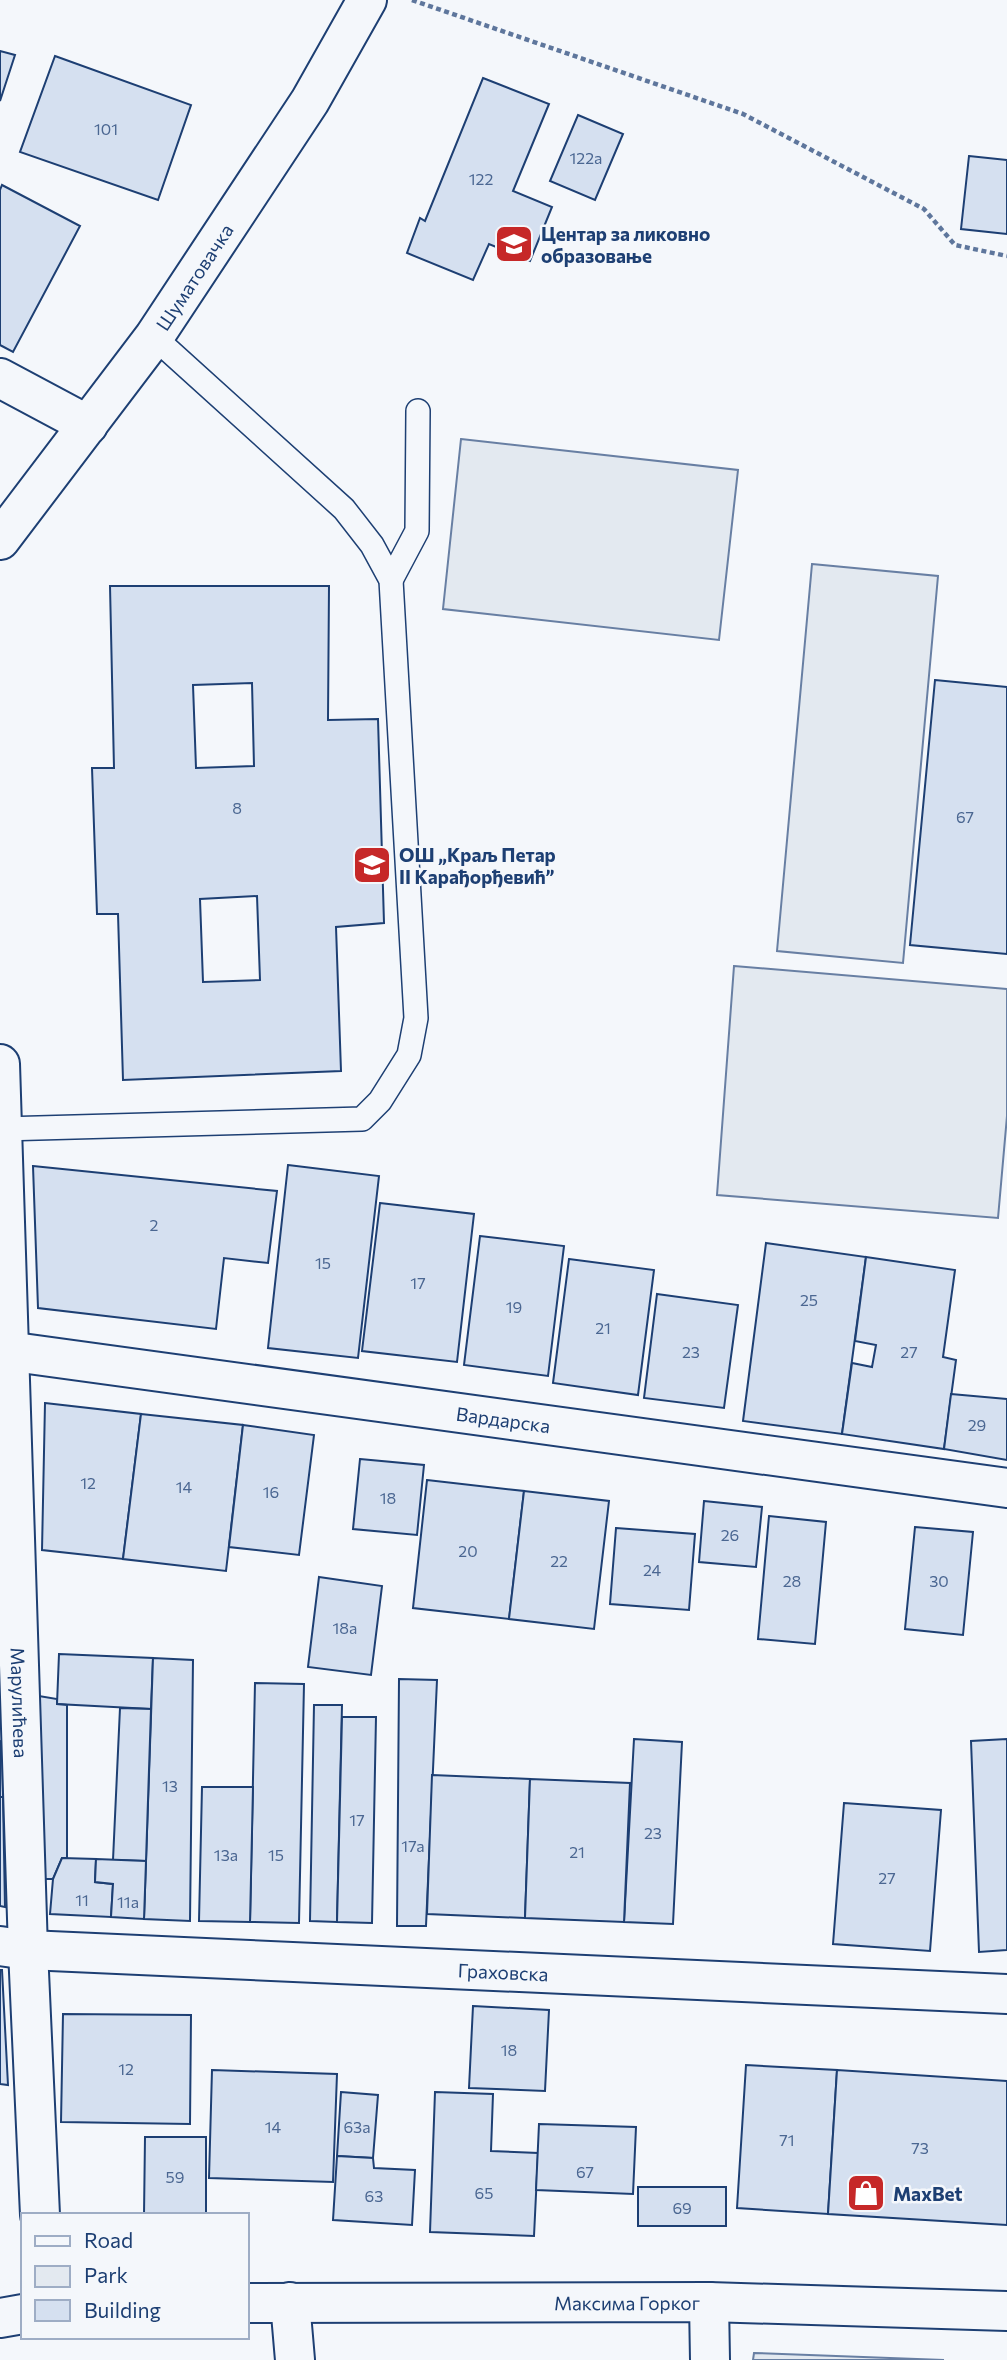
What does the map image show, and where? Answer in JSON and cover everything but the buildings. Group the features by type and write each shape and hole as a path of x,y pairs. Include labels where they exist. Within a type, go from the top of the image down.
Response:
{"street":[{"name":"Шуматовачка","path":"0,540 154,337 310,101 367,0"},
{"path":"0,378 88,425"},
{"name":"Марулићева","path":"0,1064 14,1948 40,2213"},
{"name":"Вардарска","path":"4,1351 1007,1488"},
{"name":"Граховска","path":"14,1948 1007,1994"},
{"path":"290,2302 295,2360"},
{"path":"709,2302 710,2360"},
{"name":"Максима Горког","path":"248,2303 709,2302 1007,2311"},
{"path":"0,2318 21,2314"}],"lane":[{"path":"2,1129 362,1119 380,1101 409,1055 416,1018 391,580 372,545 344,509 154,337"},
{"path":"391,580 417,531 418,411"}],"path":[{"path":"411,0 743,114 924,209 955,245 1007,256"}],"green space":[{"path":"461,439 738,470 719,640 443,609"},
{"path":"812,564 938,576 903,963 777,951"},
{"path":"734,966 1007,989 1007,1116 998,1218 717,1195"},
{"path":"754,2353 944,2360 753,2360"}],"place":[{"name":"Центар за ликовно образовање","path":"514,244"},
{"name":"ОШ „Краљ Петар II Карађорђевић”","path":"372,865"},
{"name":"MaxBet","path":"866,2193"}]}
